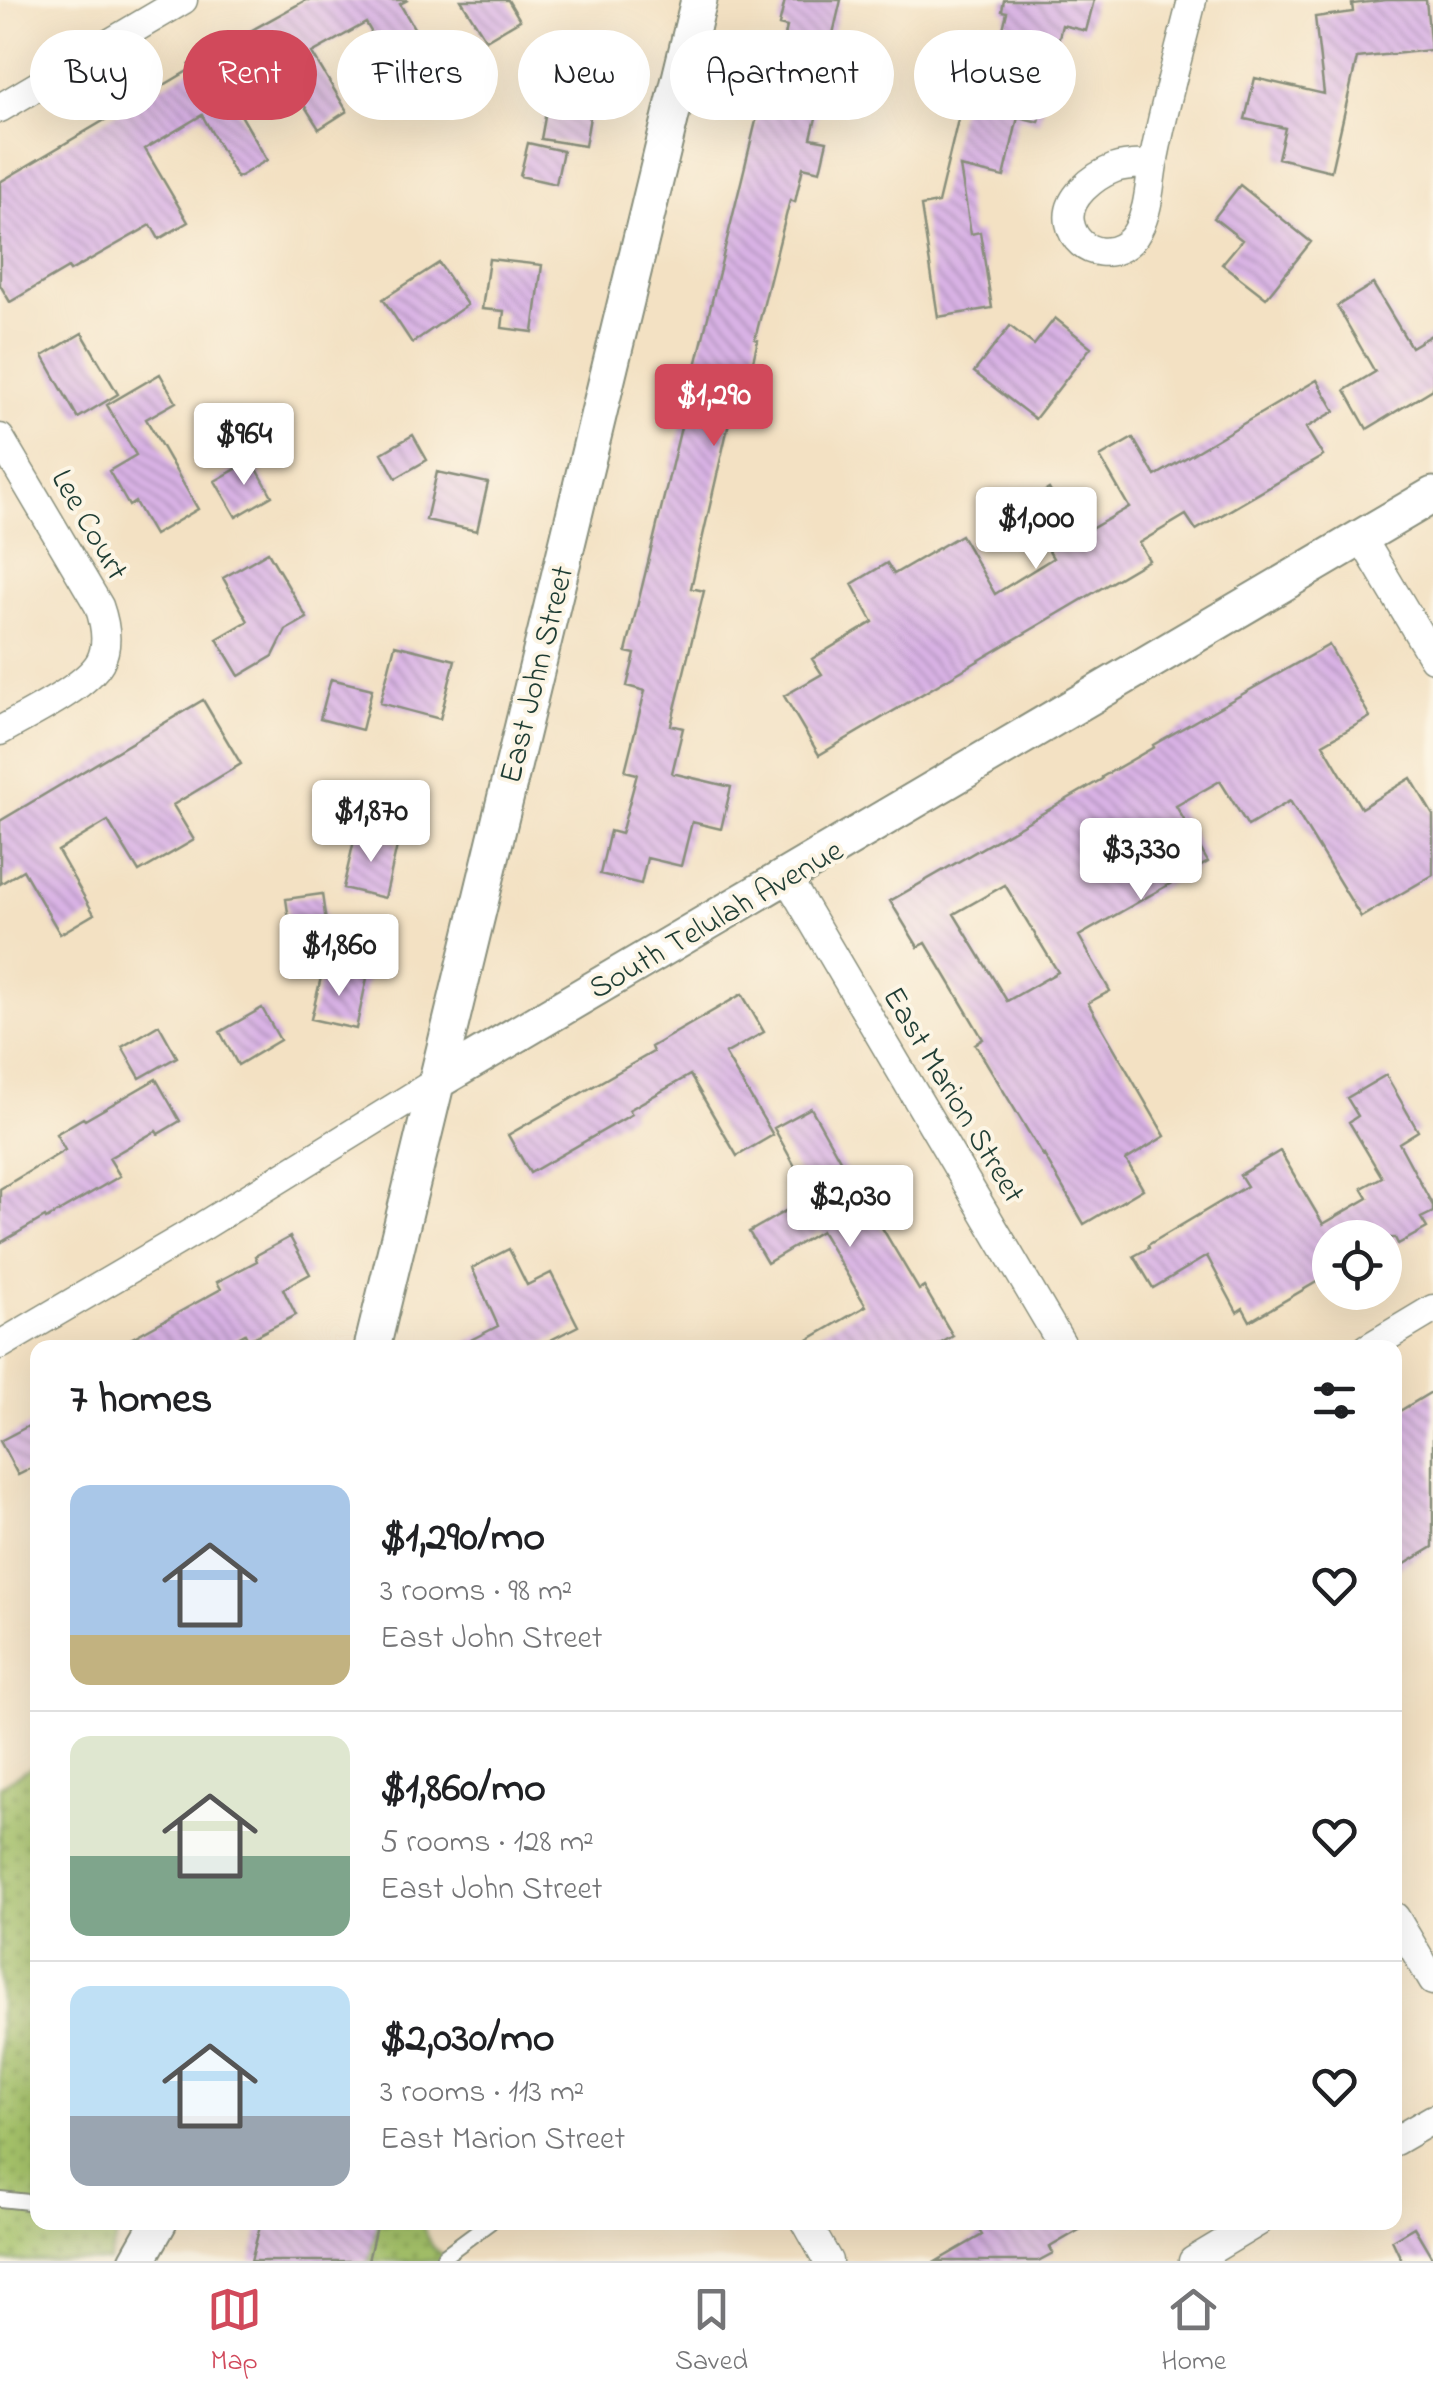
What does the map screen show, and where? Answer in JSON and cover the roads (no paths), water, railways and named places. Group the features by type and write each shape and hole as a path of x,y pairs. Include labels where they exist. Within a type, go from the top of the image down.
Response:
{"street":[{"path":"0,108 183,0"},
{"name":"East John Street","path":"374,1340 699,0"},
{"path":"1153,164 1192,0"},
{"name":"Lee Court","path":"0,438 99,606 105,634 100,662 70,690 0,731"},
{"name":"South Telulah Avenue","path":"0,1345 436,1082 1433,495"},
{"path":"1362,537 1433,658"},
{"name":"East Marion Street","path":"786,876 1059,1340"},
{"path":"1381,1340 1433,1308"},
{"path":"1402,1929 1433,1981"},
{"path":"1402,2137 1433,2118"},
{"path":"138,2261 155,2230"},
{"path":"155,2261 158,2230"},
{"path":"811,2230 828,2261"},
{"path":"1193,2261 1245,2230"}],"lane":[{"path":"0,2199 30,2202"},
{"path":"444,2256 479,2230"}]}
